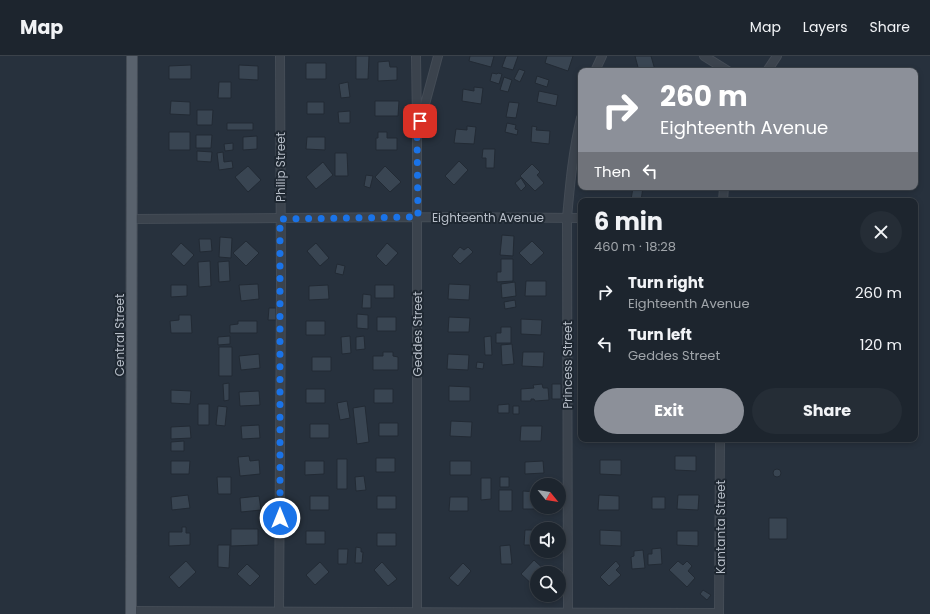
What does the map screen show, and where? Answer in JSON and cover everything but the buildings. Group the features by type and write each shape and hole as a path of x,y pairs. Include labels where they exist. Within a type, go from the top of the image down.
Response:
{"main road":[{"name":"Central Street","path":"131,613 132,56"}],"street":[{"name":"Philip Street","path":"279,613 280,56"},
{"path":"416,56 417,134"},
{"name":"Geddes Street","path":"417,613 417,134 438,56"},
{"path":"596,68 602,56"},
{"path":"704,56 723,68"},
{"path":"769,68 777,56"},
{"name":"Princess Street","path":"568,613 567,218 572,168 578,132"},
{"name":"Eighteenth Avenue","path":"132,219 418,217 578,218"},
{"name":"Kantanta Street","path":"719,614 720,442"},
{"path":"131,613 719,614"}],"route":[{"path":"280,518 280,219 418,217 417,134 420,121"}]}
